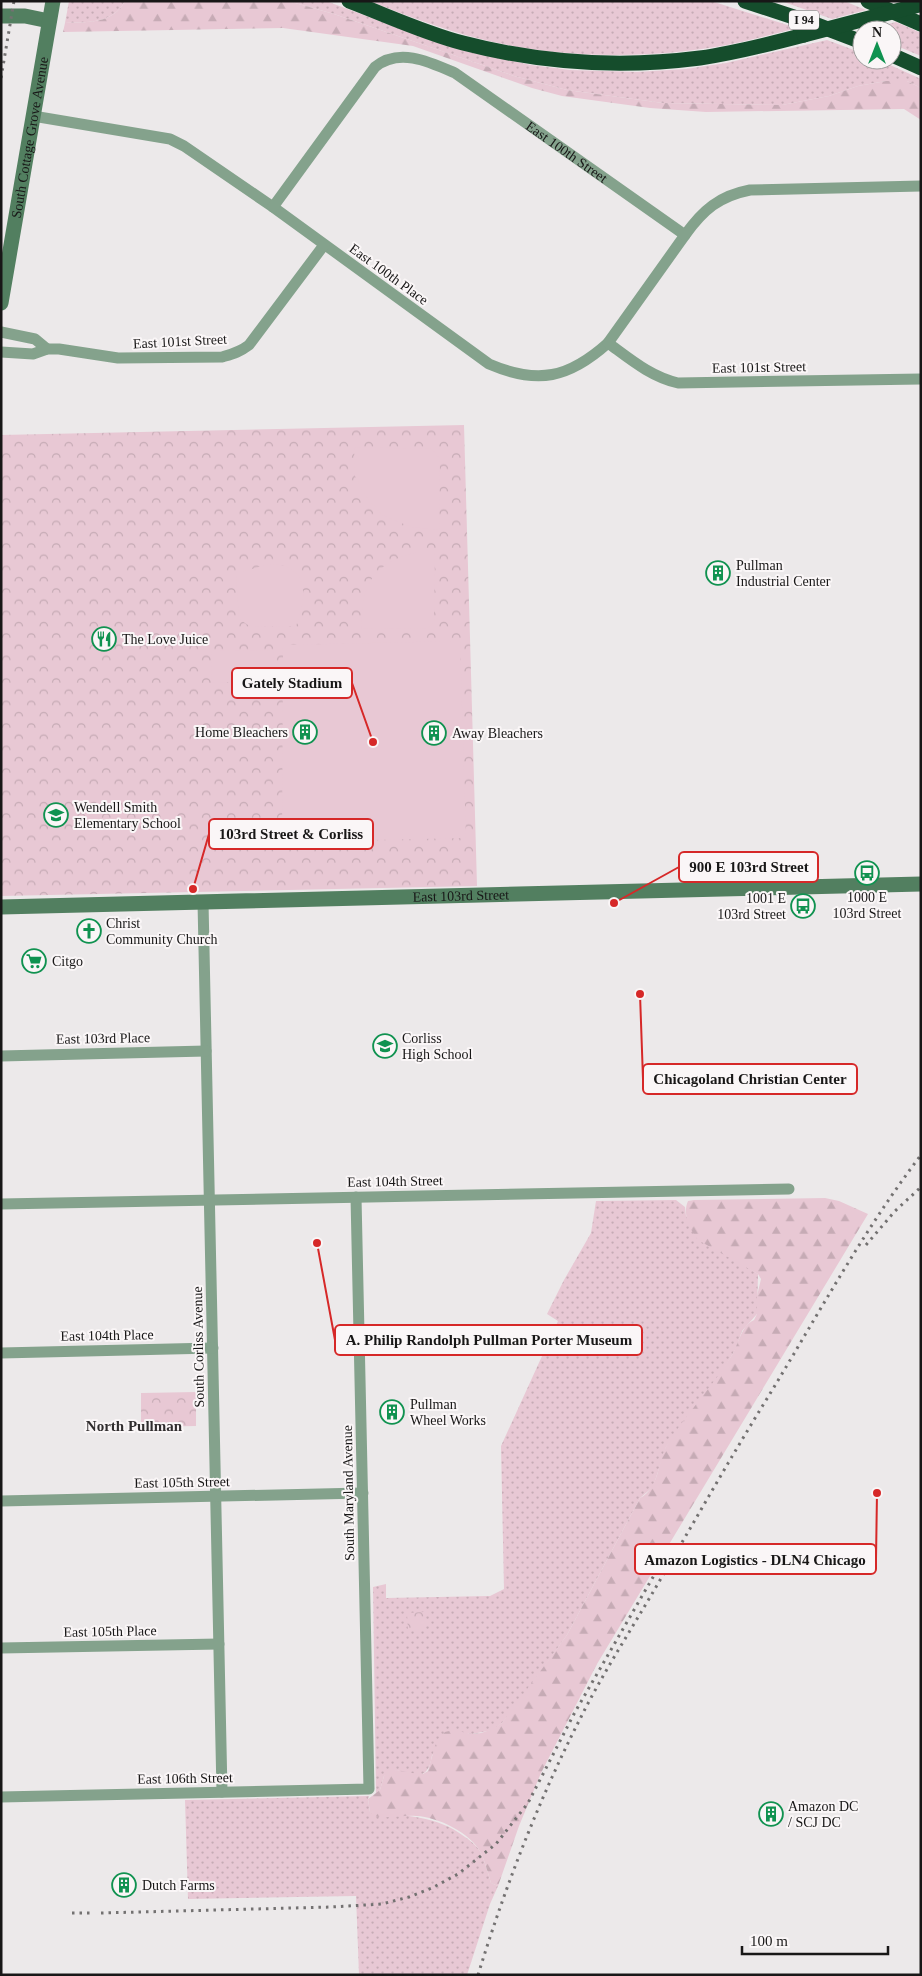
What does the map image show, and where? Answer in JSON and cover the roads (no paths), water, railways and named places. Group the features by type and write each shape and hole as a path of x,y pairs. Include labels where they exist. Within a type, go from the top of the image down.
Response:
{"highway":[{"path":"349,1 461,42 499,51 576,61 620,63 700,58 740,51 920,5"},
{"name":"I 94","path":"745,1 852,38"},
{"path":"868,1 921,24"},
{"path":"902,59 921,68"}],"main road":[{"name":"South Cottage Grove Avenue","path":"1,303 53,1"},
{"path":"1,16 25,16 49,21"},
{"path":"1,25 25,25 49,21"},
{"name":"East 103rd Street","path":"1,907 921,884"}],"street":[{"name":"East 100th Street","path":"273,207 375,67 383,60 389,58 408,57 436,65 471,82 685,235"},
{"name":"East 100th Place","path":"33,116 170,139 184,146 273,207 489,364 501,369 532,376 565,372 582,364 608,343 685,235"},
{"path":"685,235 699,216 709,207 740,192 750,190 921,186"},
{"name":"East 101st Street","path":"1,352 33,354 46,349 59,348 118,358 222,357 236,353 249,345 259,333 324,245"},
{"name":"East 101st Street","path":"1,332 35,339 46,349"},
{"name":"East 101st Street","path":"608,343 651,374 664,380 678,383 921,379"},
{"name":"South Corliss Avenue","path":"203,902 222,1792"},
{"name":"East 103rd Place","path":"1,1056 206,1051"},
{"name":"East 104th Street","path":"1,1204 789,1190"},
{"name":"South Maryland Avenue","path":"356,1197 369,1789"},
{"name":"East 104th Place","path":"1,1353 213,1348"},
{"name":"East 105th Street","path":"1,1501 363,1493"},
{"name":"East 105th Place","path":"1,1648 219,1644"},
{"name":"East 106th Street","path":"1,1797 369,1789"}],"railway":[{"path":"1,78 14,1"},
{"path":"478,1975 500,1909 537,1811 590,1701 725,1468 841,1274 880,1213 921,1155"},
{"path":"866,1245 895,1211 921,1187"},
{"path":"101,1913 382,1904 409,1897 432,1888 458,1874 496,1844 528,1803 575,1712 671,1546"},
{"path":"72,1913 92,1913"}],"place":[{"name":"Pullman Industrial Center","path":"718,573"},
{"name":"The Love Juice","path":"104,639"},
{"name":"Home Bleachers","path":"305,732"},
{"name":"Away Bleachers","path":"434,733"},
{"name":"Gately Stadium","path":"373,742"},
{"name":"Wendell Smith Elementary School","path":"56,815"},
{"name":"1000 E 103rd Street","path":"867,873"},
{"name":"103rd Street & Corliss","path":"193,889"},
{"name":"900 E 103rd Street","path":"614,903"},
{"name":"1001 E 103rd Street","path":"803,906"},
{"name":"Christ Community Church","path":"89,931"},
{"name":"Citgo","path":"34,961"},
{"name":"Chicagoland Christian Center","path":"640,994"},
{"name":"Corliss High School","path":"385,1046"},
{"name":"A. Philip Randolph Pullman Porter Museum","path":"317,1243"},
{"name":"Pullman Wheel Works","path":"392,1412"},
{"name":"Amazon Logistics - DLN4 Chicago","path":"877,1493"},
{"name":"Amazon DC / SCJ DC","path":"771,1814"},
{"name":"Dutch Farms","path":"124,1885"}],"district":[{"name":"North Pullman","path":"134,1426"}]}
